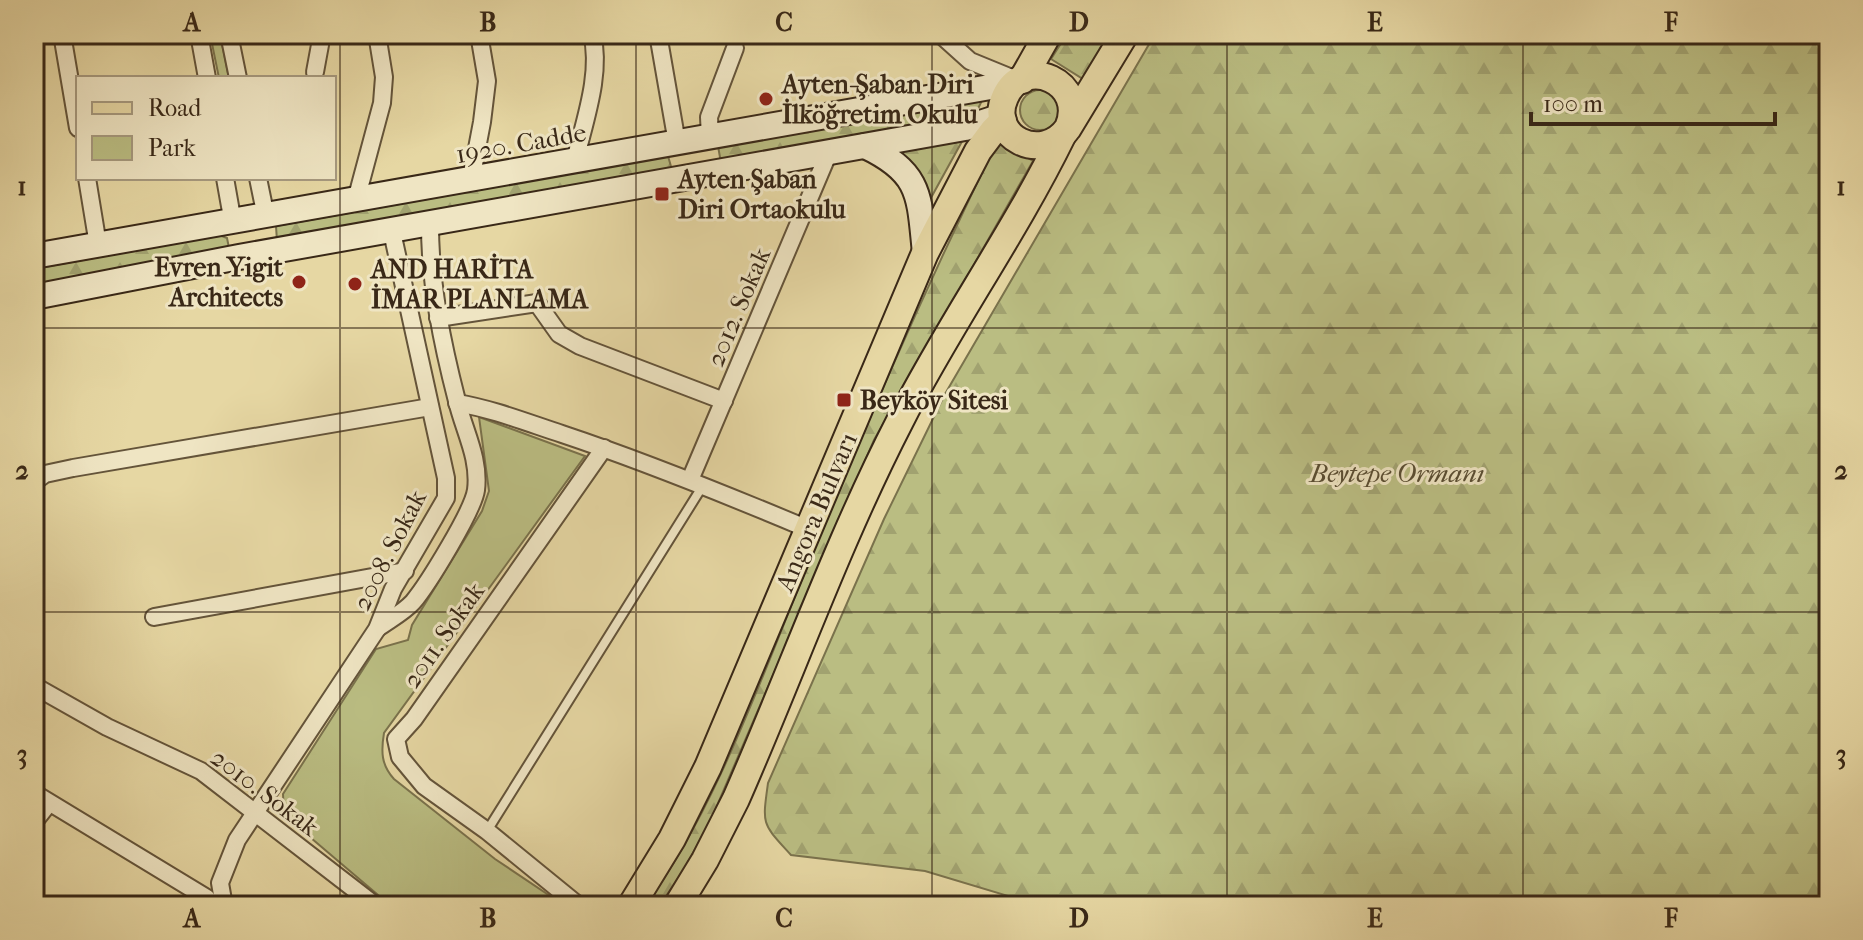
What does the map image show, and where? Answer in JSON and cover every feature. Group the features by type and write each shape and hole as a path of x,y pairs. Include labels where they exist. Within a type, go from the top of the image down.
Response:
{"main road":[{"name":"Angora Bulvarı","path":"631,906 672,839 708,767 925,253 978,151 1003,119 1005,97 1020,81 1048,34"},
{"name":"Angora Bulvarı","path":"677,906 736,799 899,423 971,294 1038,186 1065,132 1125,34"},
{"name":"Angora Bulvarı","path":"1020,81 1042,76 1055,80 1065,89 1072,108 1065,132"},
{"name":"1920. Cadde","path":"34,256 1020,81"},
{"path":"34,297 1003,119 1013,137 1029,145 1047,145 1065,132"},
{"path":"710,137 717,172"},
{"path":"677,143 684,178"},
{"path":"865,146 896,163 912,182 921,213 925,253"},
{"path":"266,217 272,251"},
{"path":"233,223 239,257"}],"street":[{"path":"62,34 76,116"},
{"path":"199,34 207,76"},
{"path":"229,34 238,76"},
{"path":"315,72 322,34"},
{"path":"356,200 382,103 384,77 377,34"},
{"path":"471,180 487,81 479,34"},
{"path":"575,161 592,86 592,34"},
{"path":"658,34 677,143"},
{"path":"940,34 981,68 1020,81"},
{"path":"710,137 709,117 735,48"},
{"name":"2012. Sokak","path":"696,483 724,401 829,152"},
{"path":"87,180 98,245"},
{"path":"225,180 233,223"},
{"path":"258,180 266,217"},
{"path":"377,629 412,603 471,511 476,490 476,461 457,403 438,318 430,259 430,225"},
{"name":"2008. Sokak","path":"220,883 237,840 377,629 393,589 446,498 446,478 392,232"},
{"path":"438,318 537,303 559,334 580,346 724,401"},
{"path":"457,403 480,407 604,448 808,529"},
{"path":"34,482 45,474 73,468 430,407"},
{"name":"2011. Sokak","path":"487,831 424,786 400,757 396,739 414,719 604,448"},
{"path":"154,617 405,571"},
{"name":"2010. Sokak","path":"34,683 107,727 201,771 376,906"},
{"path":"34,793 204,902 220,883"},
{"path":"34,822 49,803"},
{"path":"487,831 579,906"},
{"path":"220,883 224,906"}],"lane":[{"path":"487,831 696,483"}],"green space":[{"path":"210,34 220,34 229,76 219,76"},
{"path":"1067,34 1110,34 1083,79 1051,59"},
{"name":"Beytepe Ormanı","path":"1155,34 1829,34 1829,906 1041,906 925,871 791,855 774,836 765,816 768,783 884,519 945,394"},
{"path":"1040,90 1054,96 1060,110 1054,124 1040,130 1026,124 1020,110 1026,96"},
{"path":"985,94 975,115 721,163 718,146"},
{"path":"965,136 927,205 891,152"},
{"path":"998,140 1033,161 874,440 710,822 682,873 659,906 645,906 694,828 735,742 875,406"},
{"path":"668,156 672,170 277,241 276,226"},
{"path":"219,235 227,238 229,248 34,289 34,269"},
{"path":"479,417 585,456 384,733 383,758 394,779 495,859 565,906 391,906 284,815 283,794 376,649 408,640 412,625 482,511 489,491"}],"place":[{"name":"Ayten-Şaban Diri İlköğretim Okulu","path":"766,99"},
{"name":"Ayten Şaban Diri Ortaokulu","path":"662,194"},
{"name":"Evren Yigit Architects","path":"299,282"},
{"name":"AND HARİTA İMAR PLANLAMA","path":"355,284"},
{"name":"Beyköy Sitesi","path":"844,400"}]}
